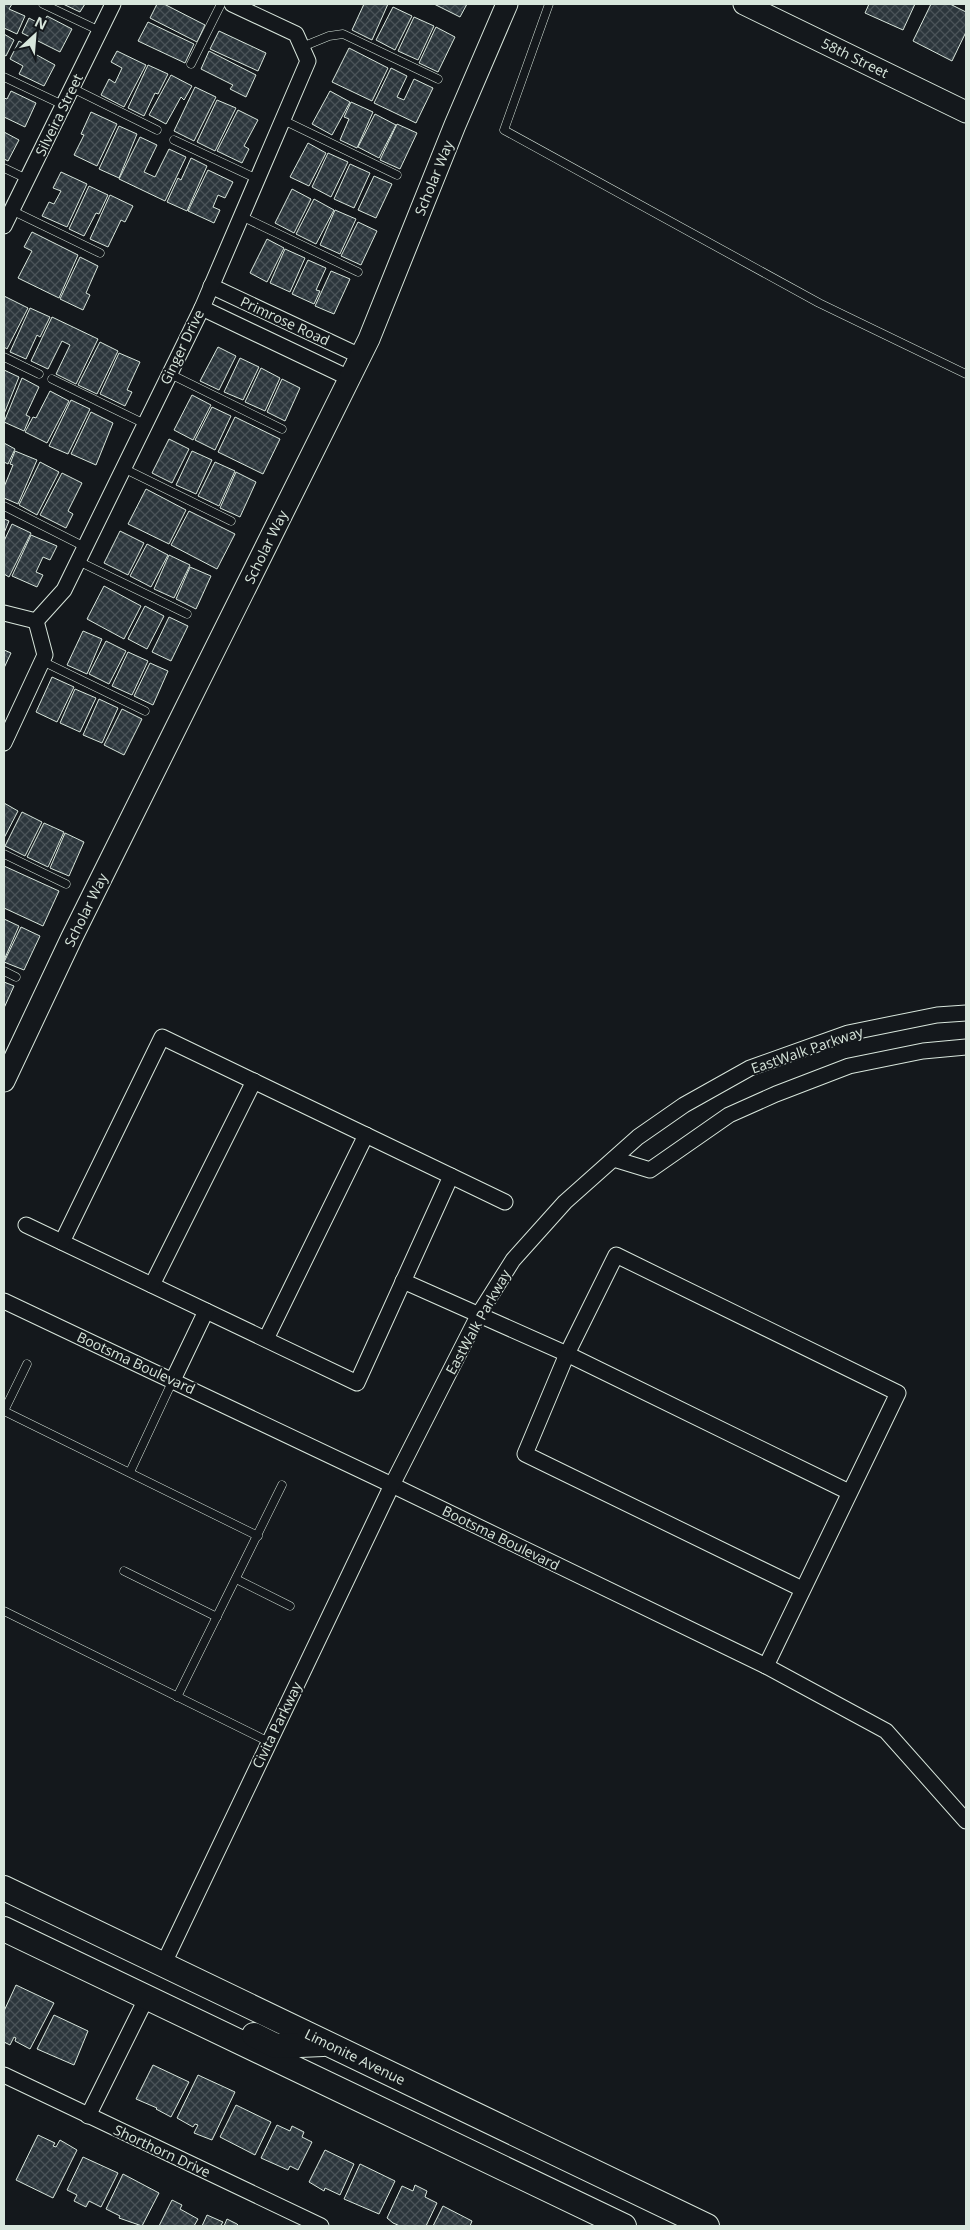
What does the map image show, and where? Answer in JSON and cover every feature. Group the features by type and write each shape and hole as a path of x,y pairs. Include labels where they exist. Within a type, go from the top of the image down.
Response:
{"main road":[{"name":"Limonite Avenue","path":"4,1888 706,2226"},
{"path":"4,1929 146,1999 624,2226"},
{"path":"146,1999 162,1992 276,2046 327,2044"}],"street":[{"name":"Silveira Street","path":"4,226 113,4"},
{"path":"232,4 296,34 302,46"},
{"name":"Scholar Way","path":"4,1080 72,938 360,356 507,4"},
{"name":"58th Street","path":"744,4 966,112"},
{"name":"Ginger Drive","path":"36,621 64,590 202,308 308,61 302,46"},
{"name":"Primrose Road","path":"211,286 360,356"},
{"name":"Primrose Road","path":"202,308 349,378"},
{"path":"4,613 36,621 45,655 4,742"},
{"name":"EastWalk Parkway","path":"392,1485 479,1314 514,1260 565,1202 638,1137 684,1105 750,1068 848,1033 937,1015 966,1013"},
{"path":"62,1242 162,1037 505,1202"},
{"path":"614,1159 650,1170 729,1115 776,1094 849,1066 923,1051 966,1047"},
{"path":"152,1285 254,1081"},
{"path":"266,1340 366,1135"},
{"path":"26,1225 357,1383 451,1176"},
{"path":"766,1666 898,1393 616,1255 567,1354 525,1454 802,1589"},
{"path":"404,1281 567,1354 849,1492"},
{"name":"Bootsma Boulevard","path":"4,1301 173,1380 766,1666 886,1732 966,1822"},
{"path":"173,1380 206,1311"},
{"name":"Civita Parkway","path":"163,1965 392,1485"},
{"path":"88,2116 146,1999"},
{"name":"Shorthorn Drive","path":"4,2076 320,2226"}],"lane":[{"path":"43,4 100,31"},
{"path":"192,64 221,4"},
{"path":"549,4 504,130 819,302 966,374"},
{"path":"302,46 329,36 343,34 438,79"},
{"path":"4,77 64,105"},
{"path":"72,88 157,130"},
{"path":"283,120 397,175"},
{"path":"174,140 257,179"},
{"path":"4,168 27,179"},
{"path":"12,210 100,253"},
{"path":"241,216 358,272"},
{"path":"4,356 40,374"},
{"path":"170,374 282,429"},
{"path":"52,379 145,424"},
{"path":"123,468 231,521"},
{"path":"4,506 85,547"},
{"path":"78,561 187,614"},
{"path":"42,661 145,711"},
{"path":"4,854 66,884"},
{"path":"4,971 16,977"},
{"path":"27,1364 4,1411 258,1536"},
{"path":"130,1472 173,1380"},
{"path":"178,1697 282,1485"},
{"path":"124,1571 217,1617"},
{"path":"236,1579 290,1606"},
{"path":"4,1611 269,1742"}],"building":[{"path":"4,4 12,4 9,9 25,16 17,34 4,28"},
{"path":"63,4 85,4 80,12"},
{"path":"157,4 164,4 205,25 197,42 150,18"},
{"path":"364,4 388,4 372,40 352,30"},
{"path":"434,4 467,4 460,17"},
{"path":"869,4 915,4 903,30 865,13"},
{"path":"931,4 950,4 966,12 966,32 952,61 913,41"},
{"path":"393,7 412,16 395,50 376,40"},
{"path":"47,16 72,29 60,52 22,33 29,18 42,25"},
{"path":"414,17 434,26 418,60 398,51"},
{"path":"148,22 194,44 185,63 138,41"},
{"path":"436,27 455,37 438,72 419,63"},
{"path":"219,31 266,53 258,71 210,49"},
{"path":"4,34 14,40 6,56 4,55"},
{"path":"19,41 36,50 35,54 55,65 44,86 19,74 23,66 10,59"},
{"path":"349,48 388,68 372,101 332,82"},
{"path":"117,51 146,65 124,107 101,95 109,79 115,83 122,68 111,62"},
{"path":"209,51 256,75 246,97 230,89 233,85 201,69"},
{"path":"148,65 168,74 158,94 155,93 144,116 128,108"},
{"path":"391,68 407,76 397,97 404,100 414,79 433,88 416,123 374,103"},
{"path":"171,75 192,86 184,100 181,97 166,124 149,115"},
{"path":"195,87 216,97 194,141 174,131"},
{"path":"11,91 36,103 25,127 4,117 4,98 7,99"},
{"path":"330,91 350,102 332,135 312,124"},
{"path":"217,100 236,108 215,151 197,142"},
{"path":"351,102 373,112 357,148 340,140 349,119 344,117"},
{"path":"238,110 258,120 244,146 249,149 242,163 217,151"},
{"path":"91,112 117,124 97,166 74,155 84,135 81,134"},
{"path":"375,114 396,125 379,158 358,147"},
{"path":"397,124 417,133 400,169 380,160"},
{"path":"119,126 137,134 119,178 99,169"},
{"path":"4,132 19,140 8,161 4,159"},
{"path":"140,137 157,145 144,172 155,177 169,149 186,157 165,201 119,179"},
{"path":"308,143 326,153 309,186 290,177"},
{"path":"328,153 348,162 331,197 312,187"},
{"path":"191,158 207,166 187,211 167,202 178,178 181,180"},
{"path":"350,164 370,173 354,208 334,199"},
{"path":"208,170 233,182 225,198 218,195 213,207 220,210 214,223 188,211"},
{"path":"61,172 87,184 67,227 42,216 49,202 54,204 61,191 53,188"},
{"path":"374,176 392,184 376,218 358,210"},
{"path":"89,186 108,195 99,214 96,213 84,236 69,229"},
{"path":"292,189 311,199 294,233 275,223"},
{"path":"110,195 133,206 125,222 121,220 108,247 90,239"},
{"path":"314,199 334,210 316,244 296,234"},
{"path":"335,210 356,219 340,254 320,245"},
{"path":"358,222 377,231 361,265 341,256"},
{"path":"32,232 78,255 59,298 18,278 32,251 24,247"},
{"path":"267,239 284,248 267,282 250,273"},
{"path":"285,249 305,258 290,292 270,283"},
{"path":"80,257 98,266 86,293 90,295 83,310 60,299"},
{"path":"308,260 326,268 316,290 320,291 314,304 292,294"},
{"path":"331,271 350,279 334,314 315,306"},
{"path":"4,296 28,308 7,349 4,347"},
{"path":"30,308 50,317 40,337 37,335 26,359 10,352"},
{"path":"52,317 98,339 76,384 56,374 70,345 62,341 48,369 31,361"},
{"path":"100,342 118,351 97,394 78,385"},
{"path":"218,347 236,356 219,390 200,381"},
{"path":"119,353 140,362 127,390 132,392 125,406 100,394"},
{"path":"240,358 259,367 243,400 224,392"},
{"path":"261,368 280,378 265,411 245,402"},
{"path":"4,370 19,377 4,414"},
{"path":"22,378 39,387 26,415 30,417 24,431 4,422"},
{"path":"282,379 300,388 285,421 267,412"},
{"path":"50,391 69,401 47,443 25,432 33,417 36,418"},
{"path":"192,395 211,405 193,440 174,430"},
{"path":"71,400 90,409 68,454 49,446"},
{"path":"212,407 231,416 215,450 195,440"},
{"path":"91,412 113,423 96,465 71,454"},
{"path":"235,417 280,439 263,474 218,452"},
{"path":"169,439 189,449 172,483 152,473"},
{"path":"4,443 15,449 8,464 4,462"},
{"path":"15,451 37,460 18,504 4,498 4,487 13,465 10,464"},
{"path":"192,451 212,460 196,494 176,485"},
{"path":"40,462 59,472 37,515 19,505"},
{"path":"215,462 235,471 219,506 198,496"},
{"path":"236,472 256,482 240,517 220,508"},
{"path":"62,473 82,483 68,511 73,514 66,528 40,515"},
{"path":"146,489 186,510 169,544 128,524"},
{"path":"189,511 235,534 217,569 171,545"},
{"path":"4,519 9,521 4,533"},
{"path":"12,524 31,533 9,577 4,574 4,541"},
{"path":"120,531 144,543 128,575 104,563"},
{"path":"31,535 57,546 50,560 43,557 36,572 43,575 37,587 12,576"},
{"path":"147,544 168,555 151,587 130,576"},
{"path":"169,555 190,565 174,598 154,589"},
{"path":"190,567 211,576 196,609 176,599"},
{"path":"104,586 141,606 124,639 87,619"},
{"path":"145,606 164,616 147,649 128,639"},
{"path":"169,617 188,626 171,661 152,652"},
{"path":"83,631 102,639 87,674 67,665"},
{"path":"106,641 126,651 109,684 89,674"},
{"path":"4,650 11,653 4,668"},
{"path":"128,652 148,661 132,695 112,686"},
{"path":"150,663 168,671 153,705 134,696"},
{"path":"52,677 74,687 57,722 36,712"},
{"path":"75,689 96,698 80,732 60,723"},
{"path":"99,699 118,708 102,743 83,735"},
{"path":"122,709 142,719 124,755 104,745"},
{"path":"4,803 18,811 4,838"},
{"path":"22,812 42,822 25,856 5,846"},
{"path":"44,823 64,832 48,867 27,857"},
{"path":"65,833 84,842 69,876 50,868"},
{"path":"4,866 59,891 43,926 4,908"},
{"path":"4,919 19,926 4,960"},
{"path":"21,927 40,936 24,970 4,962"},
{"path":"4,982 14,986 4,1008"},
{"path":"16,1985 54,2003 30,2049 15,2041 16,2038 14,2037 10,2045 4,2042 4,2011"},
{"path":"54,2015 88,2031 74,2065 37,2049"},
{"path":"153,2065 189,2082 171,2117 157,2108 136,2099"},
{"path":"198,2075 235,2092 212,2140 194,2133 198,2125 195,2124 193,2127 177,2118"},
{"path":"236,2105 271,2122 255,2155 220,2137"},
{"path":"277,2125 290,2131 292,2126 304,2132 302,2137 312,2142 298,2170 290,2166 288,2170 261,2158"},
{"path":"38,2135 55,2143 53,2146 56,2147 60,2140 77,2150 53,2198 16,2180"},
{"path":"325,2150 354,2164 340,2195 325,2188 324,2191 309,2182"},
{"path":"83,2157 118,2173 101,2207 89,2201 86,2207 74,2201 77,2195 67,2190"},
{"path":"360,2164 395,2181 379,2214 344,2199"},
{"path":"123,2174 159,2193 142,2226 119,2218 120,2216 106,2209"},
{"path":"415,2185 427,2191 425,2197 437,2203 426,2226 400,2226 393,2223 387,2218 402,2186 413,2191"},
{"path":"172,2200 182,2205 180,2209 198,2219 194,2226 159,2226"},
{"path":"443,2206 472,2221 470,2226 433,2226"},
{"path":"207,2215 223,2222 221,2225 224,2226 202,2226"},
{"path":"227,2219 237,2224 239,2226 224,2226"}]}
